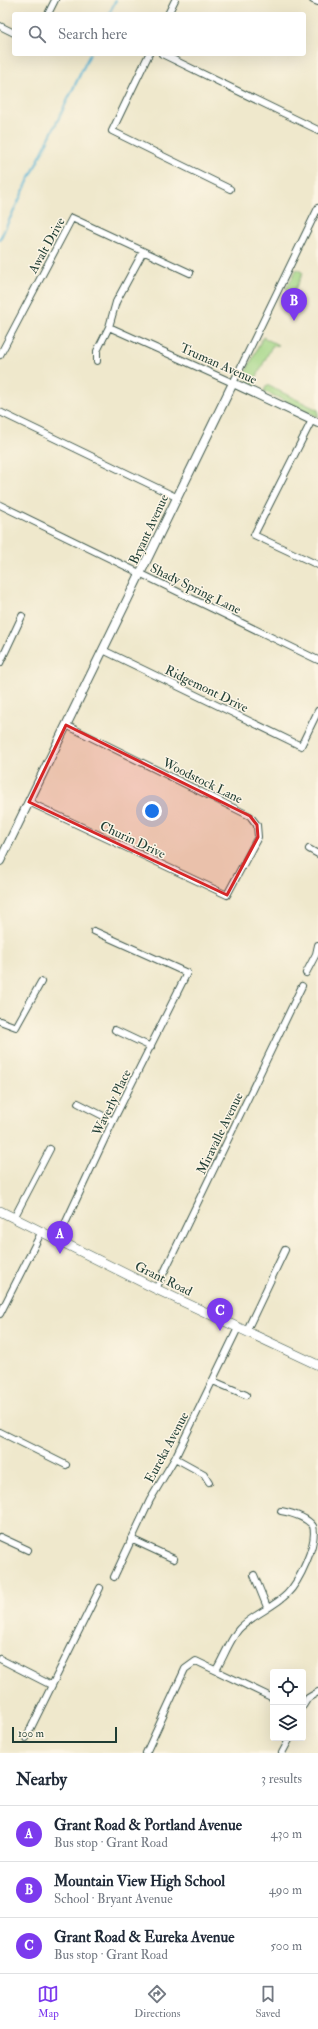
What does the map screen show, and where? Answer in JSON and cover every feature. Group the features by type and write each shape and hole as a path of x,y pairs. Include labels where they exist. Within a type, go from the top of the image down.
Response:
{"main road":[{"name":"Grant Road","path":"0,1212 156,1289 318,1365"}],"street":[{"path":"49,12 55,0"},
{"path":"169,12 175,0"},
{"path":"313,0 318,2"},
{"path":"0,26 12,32"},
{"path":"148,56 112,131 230,189"},
{"path":"166,56 318,130"},
{"name":"Bryant Avenue","path":"0,861 318,208"},
{"name":"Awalt Drive","path":"0,355 72,218 190,273"},
{"path":"97,361 97,351 109,327 116,302 143,252"},
{"name":"Truman Avenue","path":"109,327 315,421"},
{"path":"0,412 176,498"},
{"path":"315,421 254,535 318,565"},
{"name":"Shady Spring Lane","path":"0,505 318,660"},
{"path":"0,663 22,616"},
{"name":"Ridgemont Drive","path":"103,650 301,746 318,711"},
{"name":"Woodstock Lane","path":"66,725 250,816 257,826 258,837 227,895"},
{"name":"Churin Drive","path":"29,802 227,895"},
{"path":"309,849 318,854"},
{"name":"Waverly Place","path":"57,1241 187,973 94,931"},
{"path":"306,972 316,954 318,944"},
{"path":"0,1021 16,1027 41,982"},
{"name":"Miravalle Avenue","path":"156,1289 302,986"},
{"path":"115,1030 151,1047"},
{"path":"78,1103 114,1121"},
{"path":"14,1218 50,1149"},
{"path":"0,1314 41,1233"},
{"name":"Eureka Avenue","path":"114,1576 150,1500 175,1458 213,1381 284,1250"},
{"path":"213,1381 246,1395"},
{"path":"0,1432 66,1465"},
{"path":"175,1458 204,1474 210,1482"},
{"path":"216,1670 240,1628 267,1607 286,1595 298,1582 311,1560 317,1535 314,1527 305,1519 294,1514 281,1511"},
{"path":"0,1537 28,1550"},
{"path":"132,1539 174,1559"},
{"path":"254,1576 267,1607"},
{"path":"26,1738 51,1684 100,1588"},
{"path":"0,1659 51,1684"},
{"path":"146,1753 185,1669 196,1661 270,1697"},
{"path":"304,1705 308,1698 318,1692"},
{"path":"282,1753 288,1741"}],"highlighted area":[{"path":"66,725 250,816 257,825 258,837 227,895 29,802"}],"green space":[{"path":"297,269 303,273 295,289 286,289"},
{"path":"263,337 278,345 272,346 256,378 258,379 255,386 246,379 245,374"},
{"path":"267,385 318,410 318,417 264,391"}],"waterway":[{"path":"110,12 116,0"},
{"path":"0,239 89,56"}],"place":[{"name":"Mountain View High School","path":"294,321"},
{"name":"Grant Road & Portland Avenue","path":"60,1254"},
{"name":"Grant Road & Eureka Avenue","path":"220,1331"}]}
